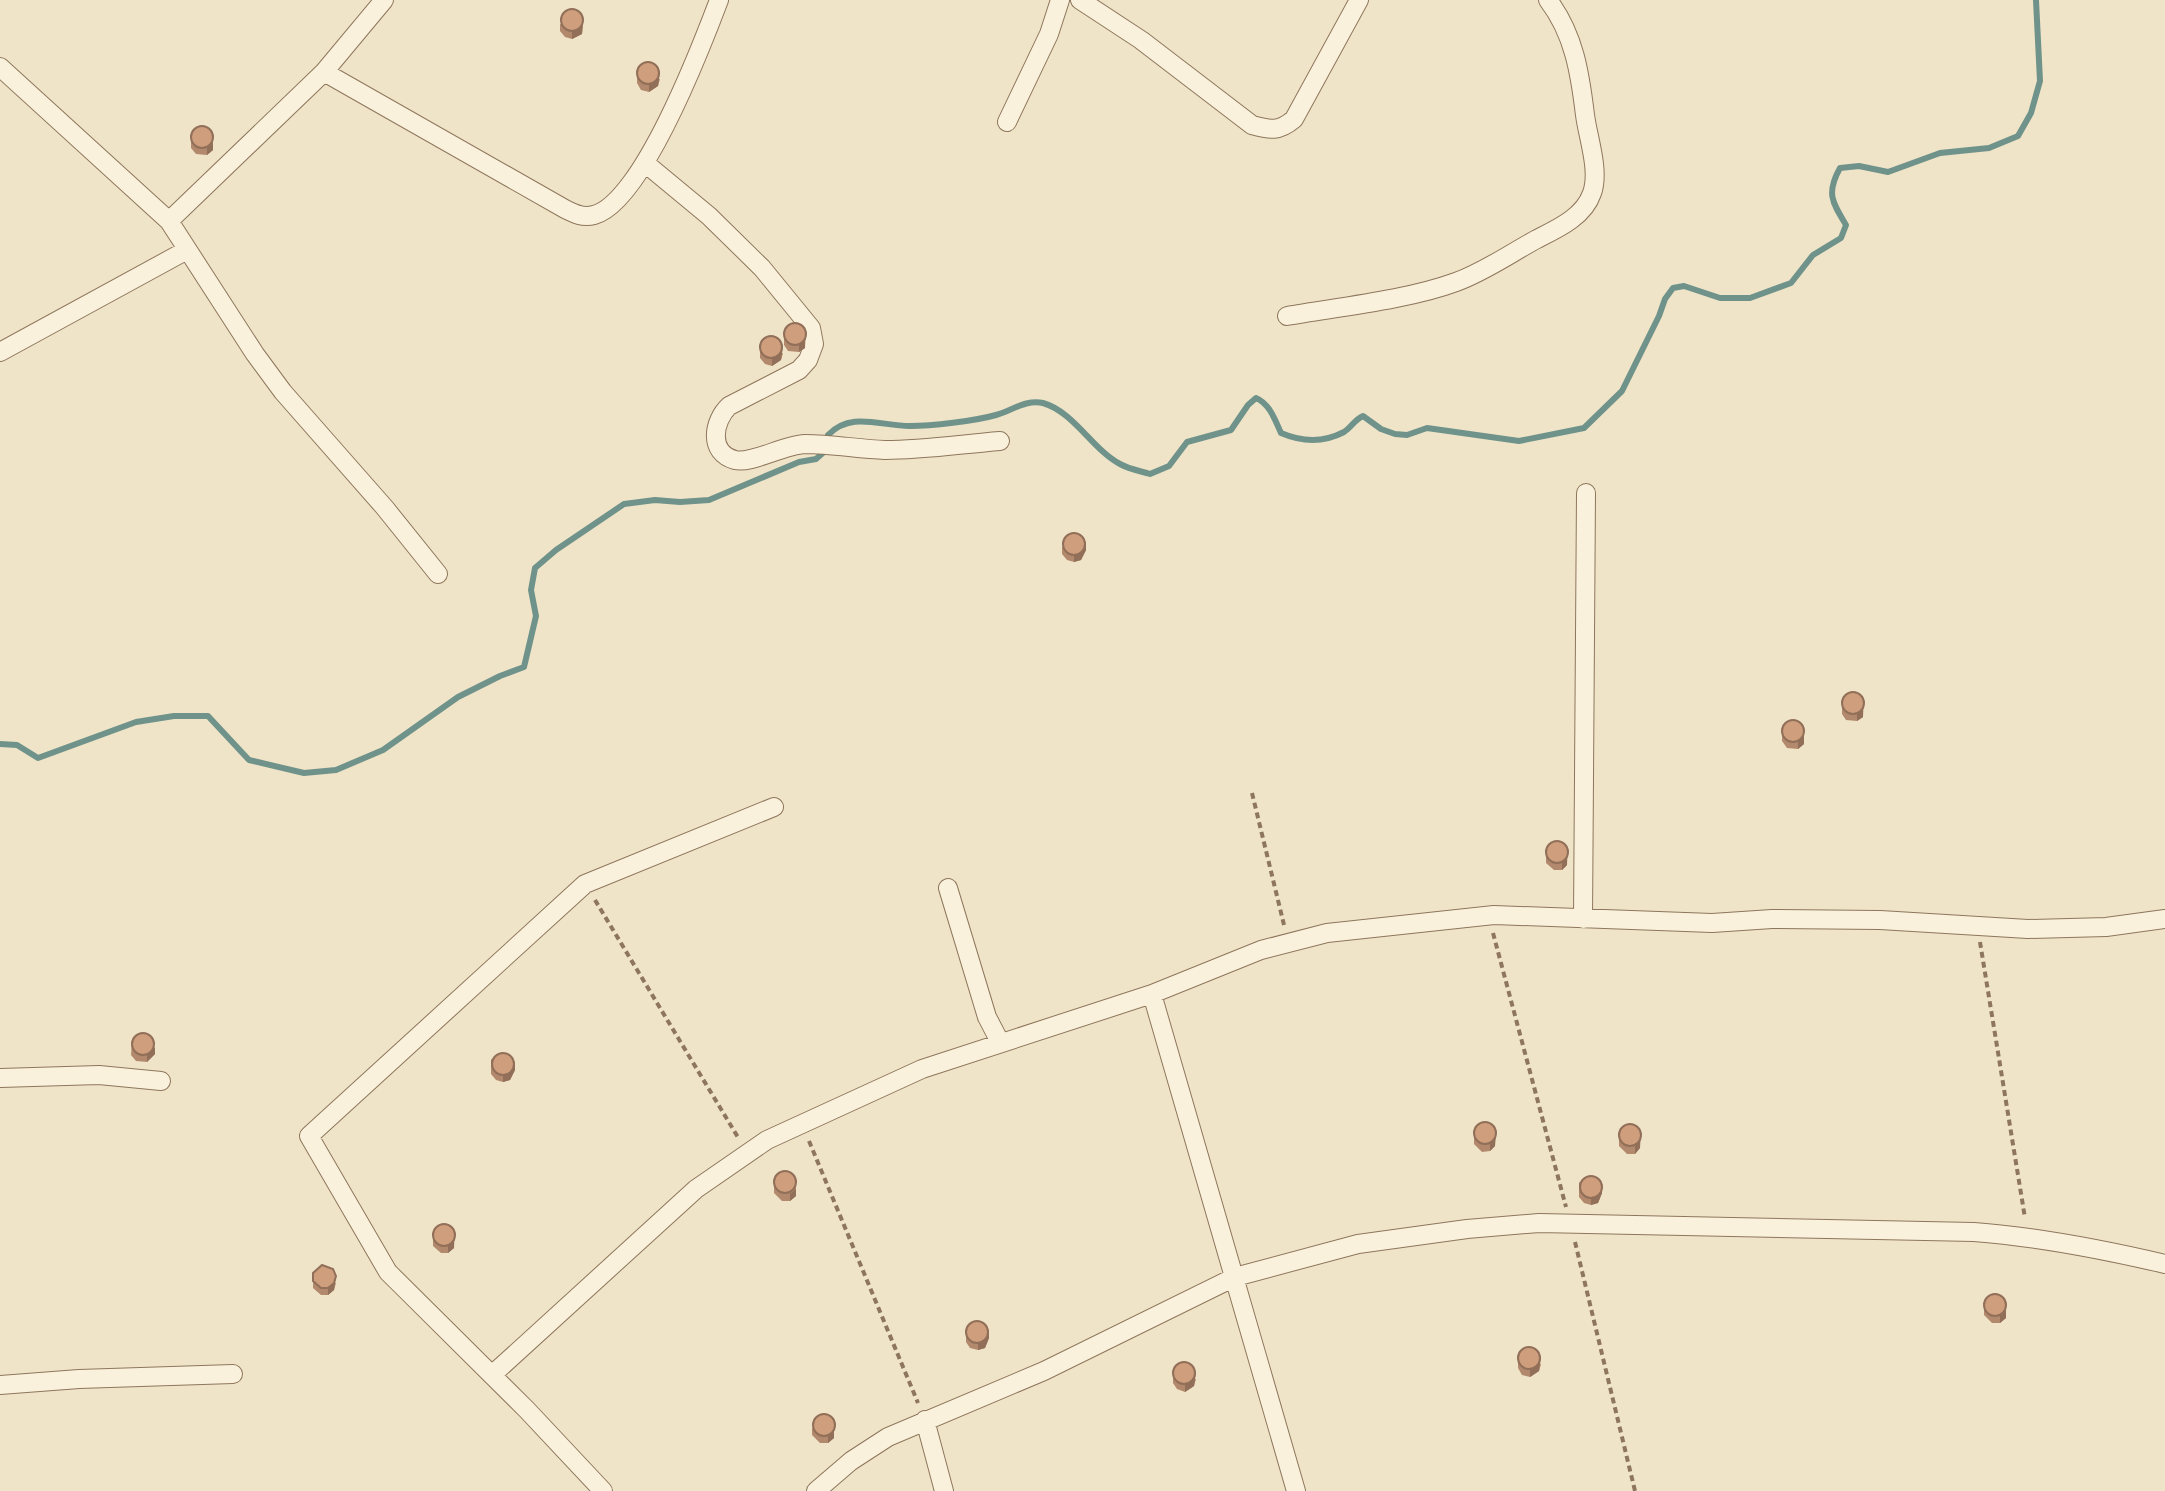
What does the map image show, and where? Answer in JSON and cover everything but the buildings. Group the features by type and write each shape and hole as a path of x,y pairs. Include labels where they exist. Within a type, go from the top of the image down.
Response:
{"street":[{"path":"169,221 324,72 384,0"},
{"path":"324,72 580,216 596,215 609,207 645,163 693,68 719,0"},
{"path":"1007,122 1038,59 1060,0"},
{"path":"1080,0 1141,40 1252,125 1272,131 1285,127 1294,119 1359,0"},
{"path":"1287,316 1433,289 1458,281 1567,223 1583,209 1592,193 1594,172 1580,74 1571,40 1548,0"},
{"path":"0,67 169,221 283,392 385,508 438,574"},
{"path":"645,163 709,216 762,268 811,328 814,344 808,360 799,370 729,406 720,415 716,432 717,443 723,453 732,459 744,460 805,444 886,450 1000,441"},
{"path":"0,352 187,250"},
{"path":"1583,919 1586,493"},
{"path":"603,1491 388,1272 309,1136 585,884 774,807"},
{"path":"948,888 987,1017 1000,1042"},
{"path":"492,1375 696,1189 767,1140 922,1069 1152,994 1261,950 1327,933 1494,915 1712,923 1772,919 1880,920 2028,929 2106,927 2165,919"},
{"path":"1152,994 1296,1491"},
{"path":"0,1078 99,1075 161,1081"},
{"path":"816,1491 851,1461 888,1437 1044,1371 1235,1277 1358,1244 1539,1223 1974,1232 2090,1246 2165,1264"},
{"path":"0,1385 233,1374"},
{"path":"925,1420 944,1491"}],"path":[{"path":"1252,793 1288,943"},
{"path":"585,884 748,1153"},
{"path":"1978,926 2027,1236"},
{"path":"802,1124 925,1420"}],"waterway":[{"path":"828,435 846,423 941,424 987,417 1037,402 1064,414 1120,464 1150,474 1169,466 1187,442 1231,430 1256,398 1268,408 1281,433 1305,440 1336,436 1363,416 1381,429 1407,435 1427,428 1519,441 1584,428 1622,391 1673,288 1684,286 1720,298 1750,298 1791,283 1813,255 1841,238 1846,225 1832,197 1833,184 1840,168 1859,166 1888,172 1940,153 1989,148 2018,136 2031,113 2040,81 2036,0"},
{"path":"0,744 17,745 38,758 136,722 174,716 208,716 249,760 304,773 336,770 383,750 458,697 524,667 536,616 531,590 535,568 624,504 655,500 709,500 799,462 816,459 824,452"}]}
